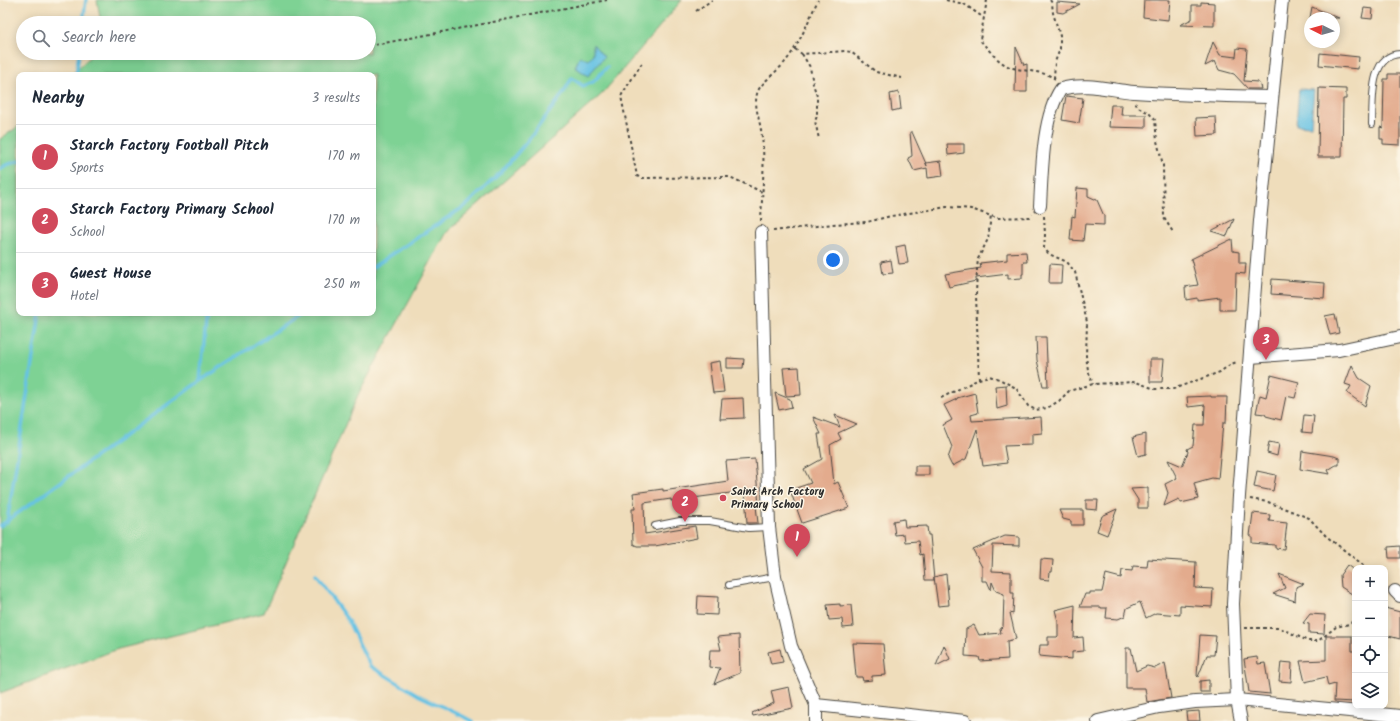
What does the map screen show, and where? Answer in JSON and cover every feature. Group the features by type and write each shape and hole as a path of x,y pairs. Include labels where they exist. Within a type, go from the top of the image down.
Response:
{"street":[{"path":"1241,721 1237,700 1233,628 1239,496 1260,221 1271,97 1282,0"},
{"path":"1040,206 1044,144 1054,103 1061,89 1069,87 1088,87 1134,92 1271,97"},
{"path":"761,232 769,527 775,577 791,646 816,706 816,721"},
{"path":"1250,357 1339,350 1400,337"},
{"path":"1098,721 1159,707 1195,702 1237,700 1400,716"},
{"path":"816,706 965,721"}],"lane":[{"path":"1372,124 1374,81 1382,62 1396,54 1400,54"},
{"path":"654,526 680,521 710,521 749,528 769,527"},
{"path":"729,585 775,577"}],"path":[{"path":"376,45 607,0"},
{"path":"696,11 712,0"},
{"path":"818,0 795,49 773,75 762,84 758,91 756,101 763,148 761,232 791,230 833,224 867,222 891,216 947,207 971,209 997,218 1030,217 1040,206 1045,220 1046,235 1044,248 1049,254 1068,262 1075,272 1087,322 1086,356 1088,370 1093,384"},
{"path":"946,0 964,4 984,18"},
{"path":"987,0 980,40 999,61 1012,68 1044,73 1054,78 1061,89"},
{"path":"1050,0 1060,36 1060,49 1055,62 1054,78"},
{"path":"795,49 802,54 810,68 817,96 817,116 815,121 819,139"},
{"path":"802,54 845,51 851,52 876,72 902,78"},
{"path":"642,63 620,96 637,176 642,178 730,177 762,192"},
{"path":"1134,92 1135,105 1149,113 1155,120 1157,141 1163,165 1164,218 1173,232"},
{"path":"979,379 976,295 977,269 978,259 988,239 990,215"},
{"path":"941,398 979,379 989,376 1016,388 1028,406 1036,410 1047,408 1059,401 1069,391 1093,384 1136,382 1155,389 1172,389 1220,372 1231,364 1250,357"},
{"path":"1239,496 1268,502 1309,518 1326,536 1363,565"},
{"path":"1233,628 1280,628 1308,641 1318,641 1336,627 1352,622"}],"green space":[{"path":"97,0 682,0 602,94 447,232 358,395 264,613 118,649 0,693 0,139 16,128 16,316 376,316 376,72 74,72 87,60 376,60 376,16 100,16"}],"water":[{"path":"593,44 604,57 588,76 575,67 580,56 588,60 593,54"},
{"path":"1299,89 1314,90 1311,126 1296,125"}],"building":[{"path":"1144,0 1170,0 1168,20 1143,17"},
{"path":"1057,2 1080,4 1063,13 1057,12"},
{"path":"1201,2 1214,3 1214,26 1180,25 1192,19 1192,5 1201,5"},
{"path":"1312,7 1324,12 1311,12"},
{"path":"1364,8 1373,9 1372,19 1362,18"},
{"path":"1213,42 1220,55 1236,57 1237,48 1247,49 1244,81 1258,82 1261,89 1248,89 1234,74 1219,70 1215,61 1205,66"},
{"path":"1016,47 1024,65 1027,64 1027,92 1015,92"},
{"path":"1320,53 1359,57 1358,69 1319,65"},
{"path":"1388,74 1400,74 1400,145 1383,144 1383,139 1380,139 1380,127 1383,128 1384,79 1388,79"},
{"path":"1319,88 1346,89 1346,99 1343,99 1342,157 1318,157"},
{"path":"899,92 901,109 892,111 890,94"},
{"path":"1066,96 1083,98 1079,123 1062,120"},
{"path":"1111,105 1122,105 1121,115 1146,115 1146,128 1109,127"},
{"path":"1216,117 1217,135 1197,136 1196,118"},
{"path":"910,132 912,132 927,166 926,163 941,161 943,176 928,178 927,168 914,171 908,158 912,156"},
{"path":"947,144 964,144 964,153 948,155"},
{"path":"1077,188 1088,189 1088,196 1097,200 1104,216 1104,225 1085,224 1083,241 1070,240 1072,216 1075,217"},
{"path":"1234,219 1227,236 1211,231"},
{"path":"1232,239 1233,251 1239,252 1239,263 1246,263 1245,274 1236,273 1235,310 1220,310 1220,297 1186,300 1185,287 1198,285 1191,259"},
{"path":"905,245 908,263 899,264 896,247"},
{"path":"1026,252 1027,262 1023,262 1022,278 1008,279 1008,274 976,278 976,281 949,287 945,274 981,268 980,263 1007,260 1007,253"},
{"path":"891,260 893,273 883,274 881,262"},
{"path":"1050,264 1062,265 1061,283 1049,283"},
{"path":"1272,279 1325,283 1324,298 1271,294"},
{"path":"1335,314 1339,333 1330,335 1325,316"},
{"path":"1036,337 1046,337 1048,386 1043,386 1037,360"},
{"path":"727,358 744,359 743,368 727,368"},
{"path":"1150,359 1164,359 1162,382 1150,382"},
{"path":"720,361 724,392 713,393 709,363"},
{"path":"1352,365 1359,378 1371,386 1365,406 1347,393 1351,386 1345,384"},
{"path":"799,367 801,395 786,396 783,368"},
{"path":"1271,375 1299,382 1295,398 1286,396 1281,420 1266,416 1265,414 1256,413 1260,395 1266,397"},
{"path":"1006,385 1007,406 997,409 995,386"},
{"path":"775,393 790,399 792,407 779,410"},
{"path":"975,393 978,413 971,415 972,421 1041,417 1042,433 1032,434 1032,445 1004,446 1007,463 983,466 977,429 966,459 952,466 948,458 952,447 943,425 952,420 944,405 957,398"},
{"path":"1187,397 1227,397 1226,423 1223,423 1218,479 1212,478 1194,483 1198,499 1181,503 1179,499 1164,506 1168,493 1165,484 1177,478 1168,460 1182,466 1188,452 1187,449 1193,446 1195,425 1204,425 1205,405 1188,407"},
{"path":"743,398 744,418 720,419 722,399"},
{"path":"835,415 857,424 838,433 841,439 830,445 834,484 838,482 849,508 802,523 790,490 811,483 804,469 822,459 818,434 821,434 813,417 840,427"},
{"path":"1304,415 1314,416 1312,433 1302,432"},
{"path":"1146,434 1146,454 1138,456 1133,437"},
{"path":"1269,442 1279,444 1277,456 1267,453"},
{"path":"1302,451 1334,456 1339,458 1339,465 1336,465 1328,470 1330,474 1300,469"},
{"path":"755,459 759,506 756,506 758,523 747,523 745,491 644,503 645,534 695,526 697,538 655,546 637,546 633,544 632,509 635,509 633,493 663,489 663,491 728,481 726,461"},
{"path":"915,466 929,466 929,475 915,475"},
{"path":"1257,471 1276,475 1273,491 1254,487"},
{"path":"1148,488 1148,508 1138,508 1138,500 1131,489"},
{"path":"1086,500 1098,500 1097,510 1086,509"},
{"path":"1117,509 1107,535 1097,531 1102,516"},
{"path":"1059,510 1083,510 1083,525 1071,525 1071,521 1063,519"},
{"path":"1253,513 1270,515 1269,521 1287,523 1284,549 1275,548 1275,545 1252,543 1252,536 1250,536"},
{"path":"904,519 905,527 927,526 928,535 930,535 934,580 925,580 923,554 920,555 918,541 905,542 904,534 895,535 893,521"},
{"path":"1005,536 1019,537 1019,546 993,545 992,571 1011,572 1011,593 1014,593 1013,614 1010,613 1016,639 1007,641 1008,659 980,661 979,657 965,656 966,629 974,625 979,635 1001,633 1000,628 1003,627 1004,594 996,591 992,582 991,590 987,581 982,581 982,567 973,550"},
{"path":"1400,546 1400,558 1389,558 1388,547"},
{"path":"1041,559 1053,560 1052,572 1050,572 1049,580 1040,579"},
{"path":"1148,559 1196,562 1195,588 1213,589 1212,607 1180,605 1180,615 1156,613 1146,618 1140,602 1127,608 1125,616 1118,619 1106,618 1107,608 1080,607 1085,594 1090,594 1090,592 1102,592 1106,574 1121,578 1122,570 1132,571 1133,566 1147,567"},
{"path":"1347,565 1352,569 1352,594 1341,587 1340,575"},
{"path":"946,574 949,605 938,606 934,577"},
{"path":"1279,574 1304,584 1296,587 1295,601 1273,594 1285,588"},
{"path":"698,596 718,597 717,615 697,614"},
{"path":"840,604 840,606 851,605 853,627 843,628 842,619 829,620 827,605"},
{"path":"1075,605 1074,638 1083,637 1084,651 1072,652 1072,659 1039,656 1040,645 1048,645 1048,637 1058,636 1058,621 1055,610"},
{"path":"1388,609 1400,612 1400,639 1388,636"},
{"path":"1310,614 1325,615 1324,634 1309,633 1309,624 1303,623"},
{"path":"739,635 740,673 714,684 720,668 709,667 710,650 721,650 718,637"},
{"path":"1200,635 1216,636 1214,655 1207,655 1198,677 1197,676"},
{"path":"1326,636 1352,636 1352,702 1334,701 1335,684 1328,686 1326,677 1305,682 1300,661 1326,660"},
{"path":"853,643 883,644 886,675 872,676 872,680 863,681 862,677 856,677"},
{"path":"944,645 950,659 936,666"},
{"path":"1126,648 1131,648 1136,671 1147,666 1155,668 1165,663 1171,698 1147,702 1145,688 1126,688"},
{"path":"780,649 783,662 771,664 768,652"},
{"path":"1257,657 1258,664 1265,663 1270,694 1249,692 1244,659"},
{"path":"1281,662 1292,663 1291,682 1279,681"},
{"path":"1209,680 1209,692 1200,692 1200,681"},
{"path":"789,687 793,708 753,716 752,713 774,703 771,691"},
{"path":"1199,711 1200,721 1187,721 1186,712"}],"waterway":[{"path":"84,16 86,0"},
{"path":"76,72 78,60"},
{"path":"376,265 468,204 502,171 530,138 562,95 572,78 583,86 593,82 607,67"},
{"path":"0,169 6,165 16,162"},
{"path":"7,522 40,316"},
{"path":"200,381 207,316"},
{"path":"0,526 200,381 298,316"},
{"path":"315,575 347,619 370,666 420,696 473,721"}],"place":[{"name":"Guest House","path":"1266,360"},
{"name":"Saint Arch Factory Primary School","path":"723,498"},
{"name":"Starch Factory Primary School","path":"685,522"},
{"name":"Starch Factory Football Pitch","path":"797,557"}]}
